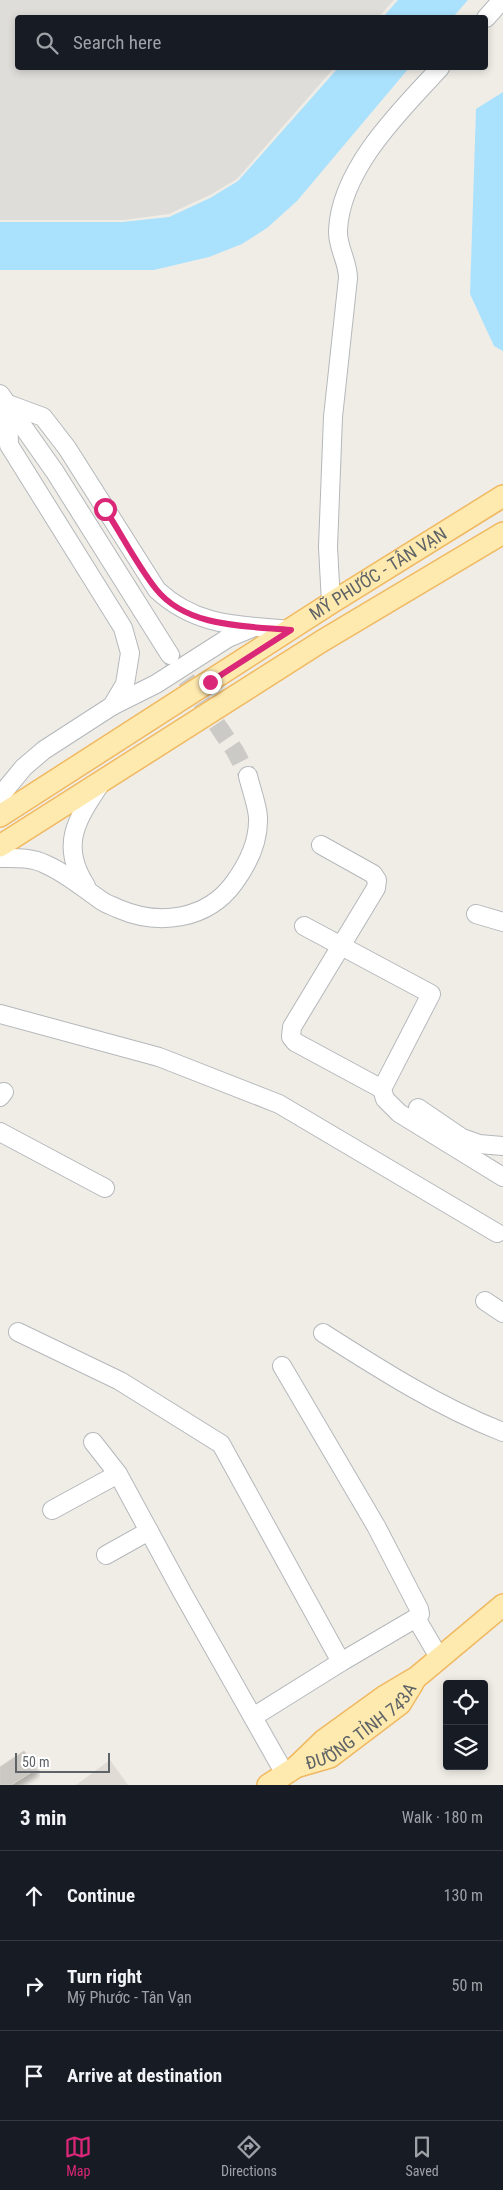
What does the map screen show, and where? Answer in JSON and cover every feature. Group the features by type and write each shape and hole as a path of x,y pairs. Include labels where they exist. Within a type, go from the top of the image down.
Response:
{"main road":[{"name":"MỸ PHƯỚC - TÂN VẠN","path":"0,816 331,603 503,496"},
{"name":"MỸ PHƯỚC - TÂN VẠN","path":"0,846 322,641 503,533"},
{"name":"ĐƯỜNG TỈNH 743A","path":"282,1778 330,1757 400,1704 417,1677 503,1605"}],"street":[{"path":"488,16 502,0"},
{"path":"331,603 328,547 333,426 348,278 348,268 341,252 338,231 340,212 357,169 398,114 438,70"},
{"path":"4,399 43,417 67,448 157,590 174,606 200,618 291,630"},
{"path":"4,399 54,472 170,655"},
{"path":"4,399 9,445 123,628 130,653 126,684 112,706"},
{"path":"0,799 5,790 31,762 112,706 156,684 242,630 257,626"},
{"path":"0,858 18,858 43,863 88,889 103,902 135,916 157,919 184,916 203,910 229,890 244,870 256,843 258,816 248,776"},
{"path":"88,889 78,873 74,856 73,836 79,817 104,780"},
{"path":"321,845 373,874 377,880 376,888 292,1027 291,1037 295,1042 382,1089"},
{"path":"476,914 503,922"},
{"path":"304,926 431,994 382,1089 385,1099 399,1113 503,1177"},
{"path":"0,1014 159,1057 279,1104 497,1233"},
{"path":"418,1108 462,1138 479,1144 503,1146"},
{"path":"0,1132 105,1188"},
{"path":"484,1301 503,1313"},
{"path":"18,1332 120,1382 221,1444 341,1662"},
{"path":"323,1333 400,1382 471,1420 503,1432"},
{"path":"253,1718 420,1614 419,1608 376,1526 282,1366"},
{"path":"93,1442 118,1474 253,1718 282,1778"},
{"path":"52,1510 118,1474"},
{"path":"106,1556 149,1531"},
{"path":"416,1618 440,1659"}],"shaded area":[{"path":"0,0 394,0 381,15 15,15 15,70 332,70 237,179 210,195 169,214 124,220 0,220"},
{"path":"110,1760 128,1785 76,1785"}],"water":[{"path":"398,0 468,0 455,15 385,15"},
{"path":"336,70 407,70 297,201 267,228 242,244 209,257 154,270 0,270 0,222 122,222 169,217 210,198 238,181"},
{"path":"503,92 503,351 494,346 470,294 476,109"}],"building":[{"path":"24,1751 36,1769 11,1785 0,1785 0,1767"}],"tunnel":[{"path":"171,657 235,751 248,776"}],"route":[{"path":"105,509 157,590 174,606 200,618 241,625 291,630 210,682"}]}
